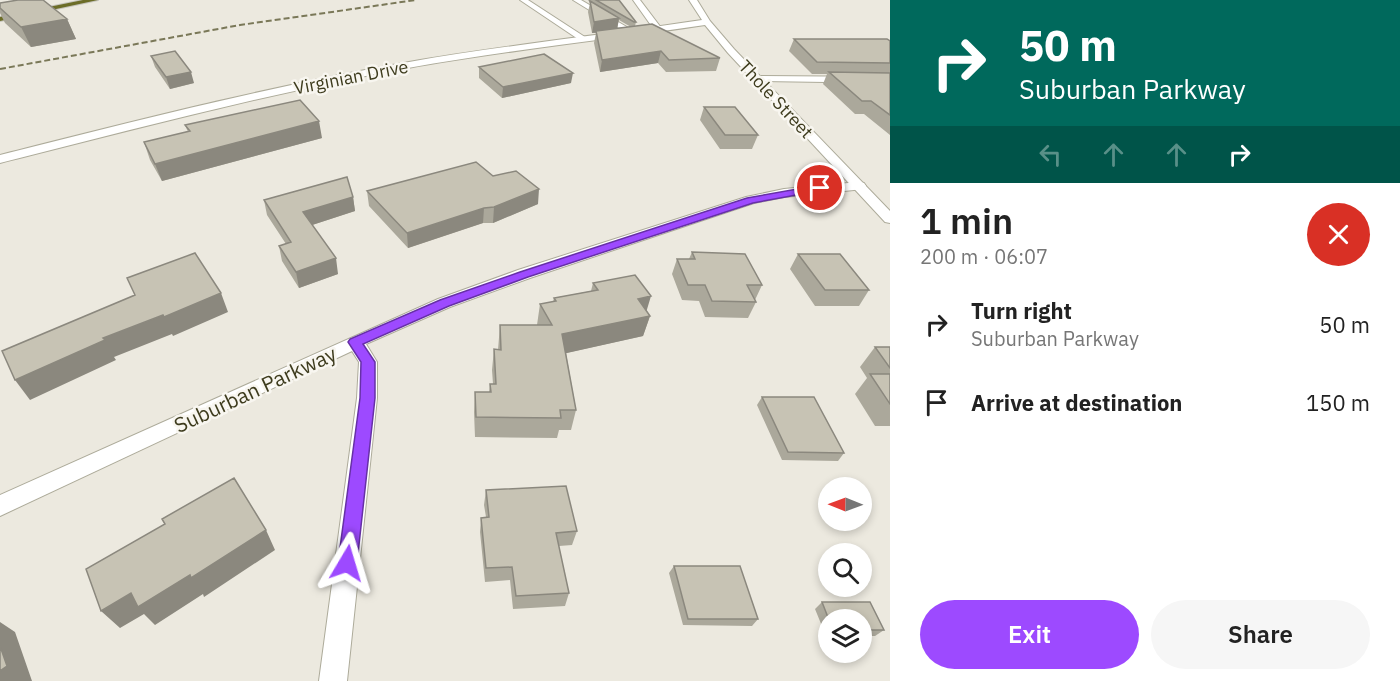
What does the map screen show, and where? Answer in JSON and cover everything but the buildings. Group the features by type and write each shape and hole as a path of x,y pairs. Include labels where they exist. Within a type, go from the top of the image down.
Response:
{"highway":[{"path":"0,17 76,0"},
{"path":"0,17 94,0"}],"street":[{"name":"Thole Street","path":"693,0 707,22 758,79 890,219"},
{"name":"Virginian Drive","path":"0,159 318,83 465,55 707,22"},
{"path":"758,79 890,80"},
{"name":"Suburban Parkway","path":"0,506 444,303 524,274 751,201 802,190 859,186"},
{"path":"333,681 367,398 368,362 355,342"}],"lane":[{"path":"523,0 584,39"},
{"path":"576,0 633,33"},
{"path":"636,0 658,29"}],"railway":[{"path":"0,69 240,25 416,0"}],"route":[{"path":"347,563 367,398 368,362 355,342 444,303 524,274 751,201 820,188"}]}
